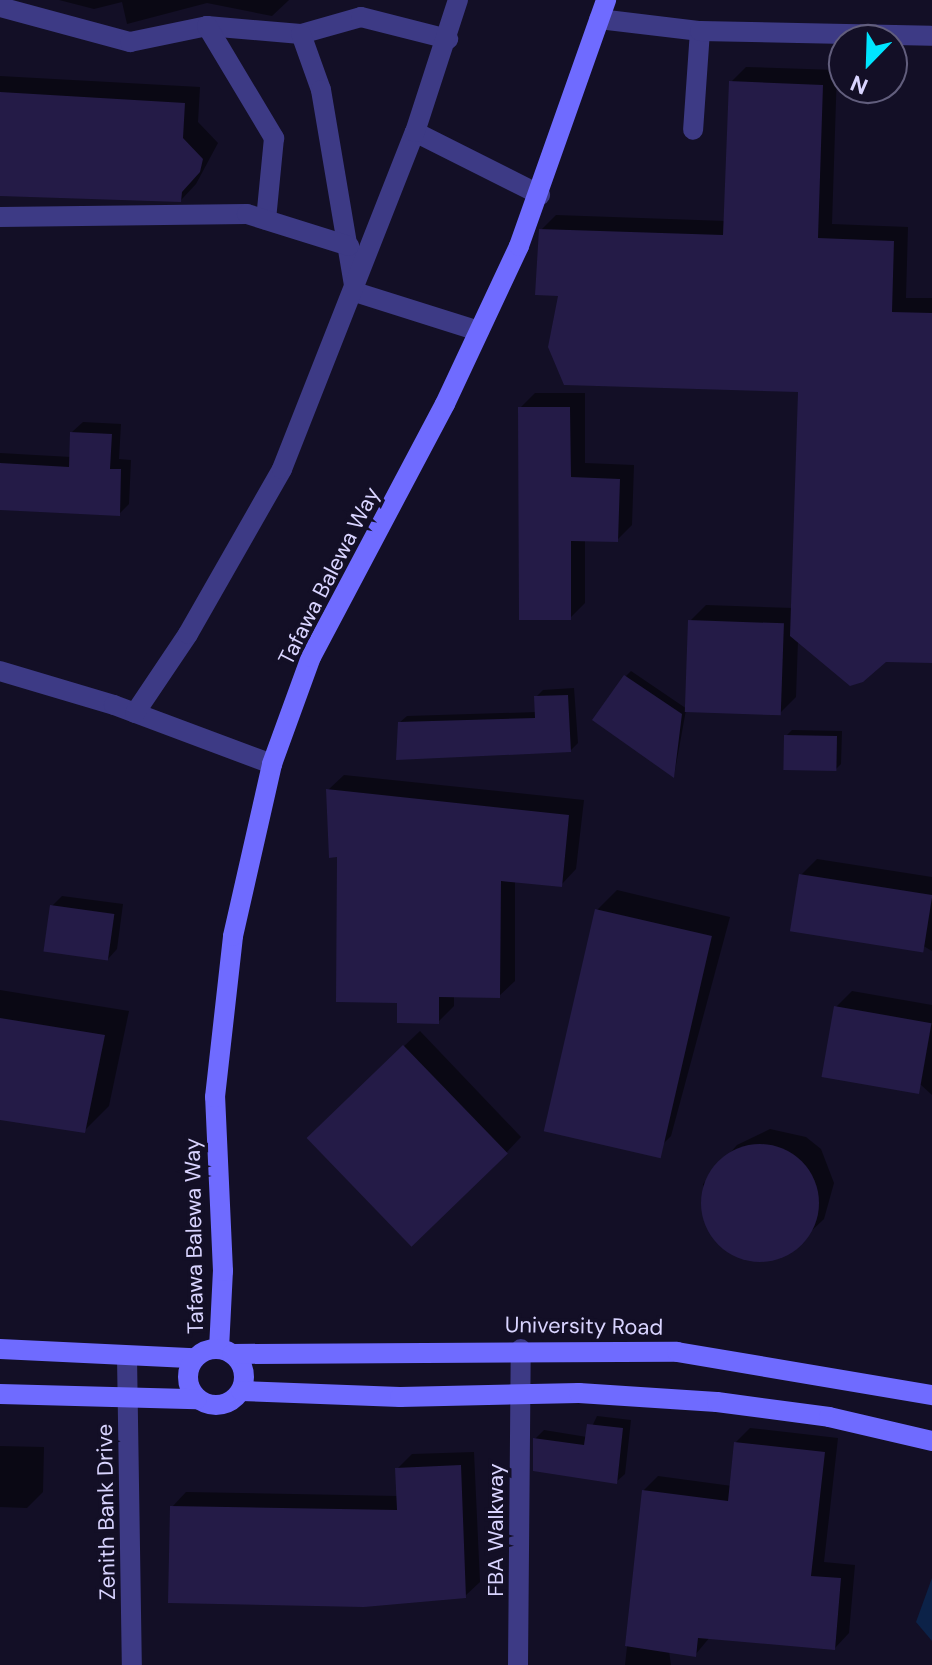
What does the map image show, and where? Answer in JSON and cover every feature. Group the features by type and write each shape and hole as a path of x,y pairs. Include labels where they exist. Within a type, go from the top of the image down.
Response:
{"main road":[{"name":"Tafawa Balewa Way","path":"225,1352 215,1097 233,936 272,764 311,657 479,331 540,195 602,10"},
{"path":"0,1349 194,1358 225,1352 241,1364 241,1391"},
{"name":"University Road","path":"225,1352 521,1349 677,1352 932,1395"},
{"path":"194,1358 188,1372 197,1399"},
{"path":"0,1394 197,1399 221,1405 241,1391 520,1396 579,1393 717,1402 829,1417 932,1441"}],"street":[{"path":"135,713 188,634 282,469 355,292 448,39 458,0"},
{"path":"0,7 130,42 207,26 301,34 361,17 448,39"},
{"path":"602,10 700,31 931,36"},
{"path":"207,26 274,138 266,220"},
{"path":"693,130 700,31"},
{"path":"301,34 321,90 355,292"},
{"path":"415,132 540,195"},
{"path":"0,217 247,214 349,246"},
{"path":"355,292 479,331"},
{"path":"0,671 135,713 272,764"},
{"name":"FBA Walkway","path":"518,1665 521,1349"},
{"name":"Zenith Bank Drive","path":"127,1357 132,1665"}],"water":[{"path":"932,1578 932,1641 916,1622"}],"building":[{"path":"729,81 823,85 818,238 894,241 892,312 932,313 932,663 886,662 863,682 850,686 790,636 798,392 564,385 548,347 558,296 535,295 539,229 723,235"},
{"path":"0,92 185,103 183,138 203,159 200,172 182,192 181,202 0,196"},
{"path":"518,407 570,407 571,477 620,479 618,542 571,541 571,620 519,620"},
{"path":"70,432 112,434 110,469 121,469 120,516 0,510 0,463 69,467"},
{"path":"688,620 784,623 781,715 685,712"},
{"path":"624,675 682,714 674,778 592,720"},
{"path":"568,695 571,752 396,760 398,722 535,718 534,696"},
{"path":"784,735 837,736 836,771 783,770"},
{"path":"326,789 569,815 562,887 501,881 500,998 439,997 439,1024 397,1023 397,1003 336,1002 337,857 329,858"},
{"path":"799,874 932,895 923,952 790,931"},
{"path":"50,905 114,914 108,961 43,952"},
{"path":"595,909 712,936 661,1158 544,1131"},
{"path":"834,1006 931,1023 919,1094 821,1077"},
{"path":"0,1018 105,1035 85,1133 0,1120"},
{"path":"403,1045 508,1154 412,1247 307,1138"},
{"path":"760,1144 793,1154 809,1170 819,1203 809,1236 793,1252 760,1262 727,1252 711,1236 701,1203 711,1170 727,1154"},
{"path":"587,1424 623,1428 617,1484 533,1471 533,1438 584,1445"},
{"path":"734,1442 825,1452 811,1576 841,1578 835,1650 698,1638 696,1657 625,1646 642,1490 728,1501"},
{"path":"461,1465 466,1598 364,1607 168,1603 170,1506 397,1510 395,1468"}]}
